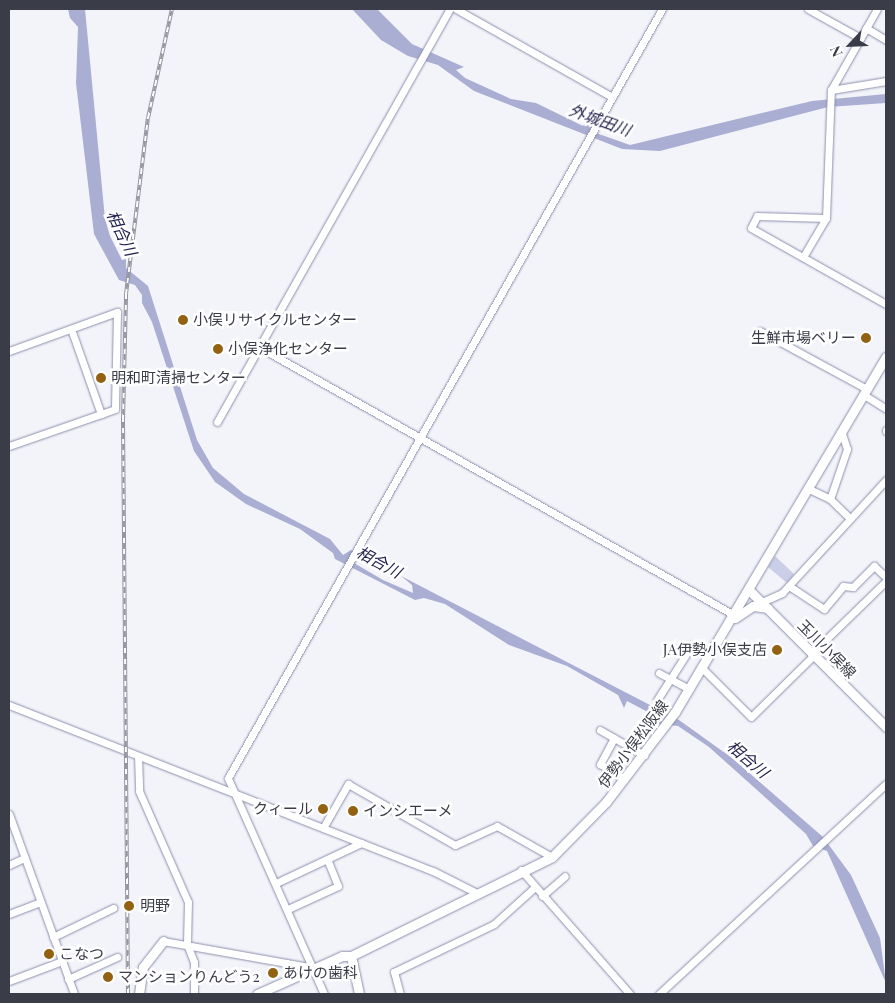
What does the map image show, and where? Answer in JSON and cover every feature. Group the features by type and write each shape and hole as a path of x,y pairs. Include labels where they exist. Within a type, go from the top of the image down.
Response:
{"main road":[{"name":"伊勢小俣松阪線","path":"257,994 342,956 351,956 475,892 552,857 625,779 675,713 886,357"},
{"name":"玉川小俣線","path":"749,590 886,727"},
{"path":"729,624 750,607 765,605"},
{"path":"139,994 143,967 163,941"},
{"path":"351,956 359,994"}],"street":[{"path":"217,422 450,9"},
{"path":"456,9 612,97"},
{"path":"324,994 315,968 234,793 228,778 231,768 662,9"},
{"path":"808,9 860,38"},
{"path":"803,257 826,218 831,91 877,9"},
{"path":"866,28 886,40"},
{"path":"831,91 886,81"},
{"path":"826,218 757,216 751,228 886,304"},
{"path":"9,351 117,312 115,409 9,446"},
{"path":"71,329 101,414"},
{"path":"760,331 866,392 886,409"},
{"path":"259,347 734,615"},
{"path":"830,499 847,449 842,434"},
{"path":"765,605 789,586 886,480"},
{"path":"809,489 830,499 850,518"},
{"path":"702,668 751,717 886,579 874,566 853,587 843,586 824,608 789,586"},
{"path":"657,700 692,644"},
{"path":"659,673 689,690"},
{"path":"9,705 361,843 475,892"},
{"path":"600,730 644,755"},
{"path":"614,738 600,764 625,779"},
{"path":"138,756 139,791 188,902 187,944 194,962 194,994"},
{"path":"323,828 348,784 455,845 497,826 552,857"},
{"path":"659,994 886,784"},
{"path":"9,814 74,994"},
{"path":"276,883 361,843"},
{"path":"9,865 24,858"},
{"path":"288,909 338,886 327,859"},
{"path":"522,870 542,896 630,994"},
{"path":"542,896 565,876"},
{"path":"400,994 394,972 494,924 535,887"},
{"path":"9,914 40,902"},
{"path":"53,937 113,908"},
{"path":"163,941 315,968"},
{"path":"68,979 117,957"},
{"path":"9,981 62,962"}],"shaded area":[{"path":"68,9 85,9 105,219 110,236 122,260 126,259 126,268 148,286 197,440 213,468 244,494 330,539 343,555 351,550 389,569 356,558 354,563 383,580 413,593 412,585 401,576 679,720 732,758 823,837 851,875 880,938 886,983 827,851 813,846 806,834 709,747 678,726 659,724 661,719 627,701 624,708 618,695 567,666 509,645 445,604 424,598 415,600 335,559 333,553 300,529 246,504 215,482 194,451 152,322 142,303 142,295 135,285 119,280 94,234 76,83 78,27 70,18"},
{"path":"352,9 377,9 412,44 464,67 456,70 465,78 511,99 536,103 583,126 590,117 596,119 596,133 630,145 812,101 886,94 886,103 828,107 660,151 622,149 474,91 438,65 408,56 381,40"},
{"path":"775,556 794,574 787,583 768,567"}],"railway":[{"path":"128,994 123,420 126,294 148,118 172,9"}],"place":[{"name":"小俣リサイクルセンター","path":"183,320"},
{"name":"生鮮市場ベリー","path":"866,338"},
{"name":"小俣浄化センター","path":"218,349"},
{"name":"明和町清掃センター","path":"101,378"},
{"name":"JA伊勢小俣支店","path":"777,650"},
{"name":"クィール","path":"323,809"},
{"name":"インシエーメ","path":"353,811"},
{"name":"明野","path":"129,906"},
{"name":"こなつ","path":"49,954"},
{"name":"あけの歯科","path":"273,973"},
{"name":"マンションりんどう2","path":"108,977"}],"water label":[{"name":"外城田川","path":"600,120"},
{"name":"相合川","path":"122,233"},
{"name":"相合川","path":"379,562"},
{"name":"相合川","path":"748,759"}]}
